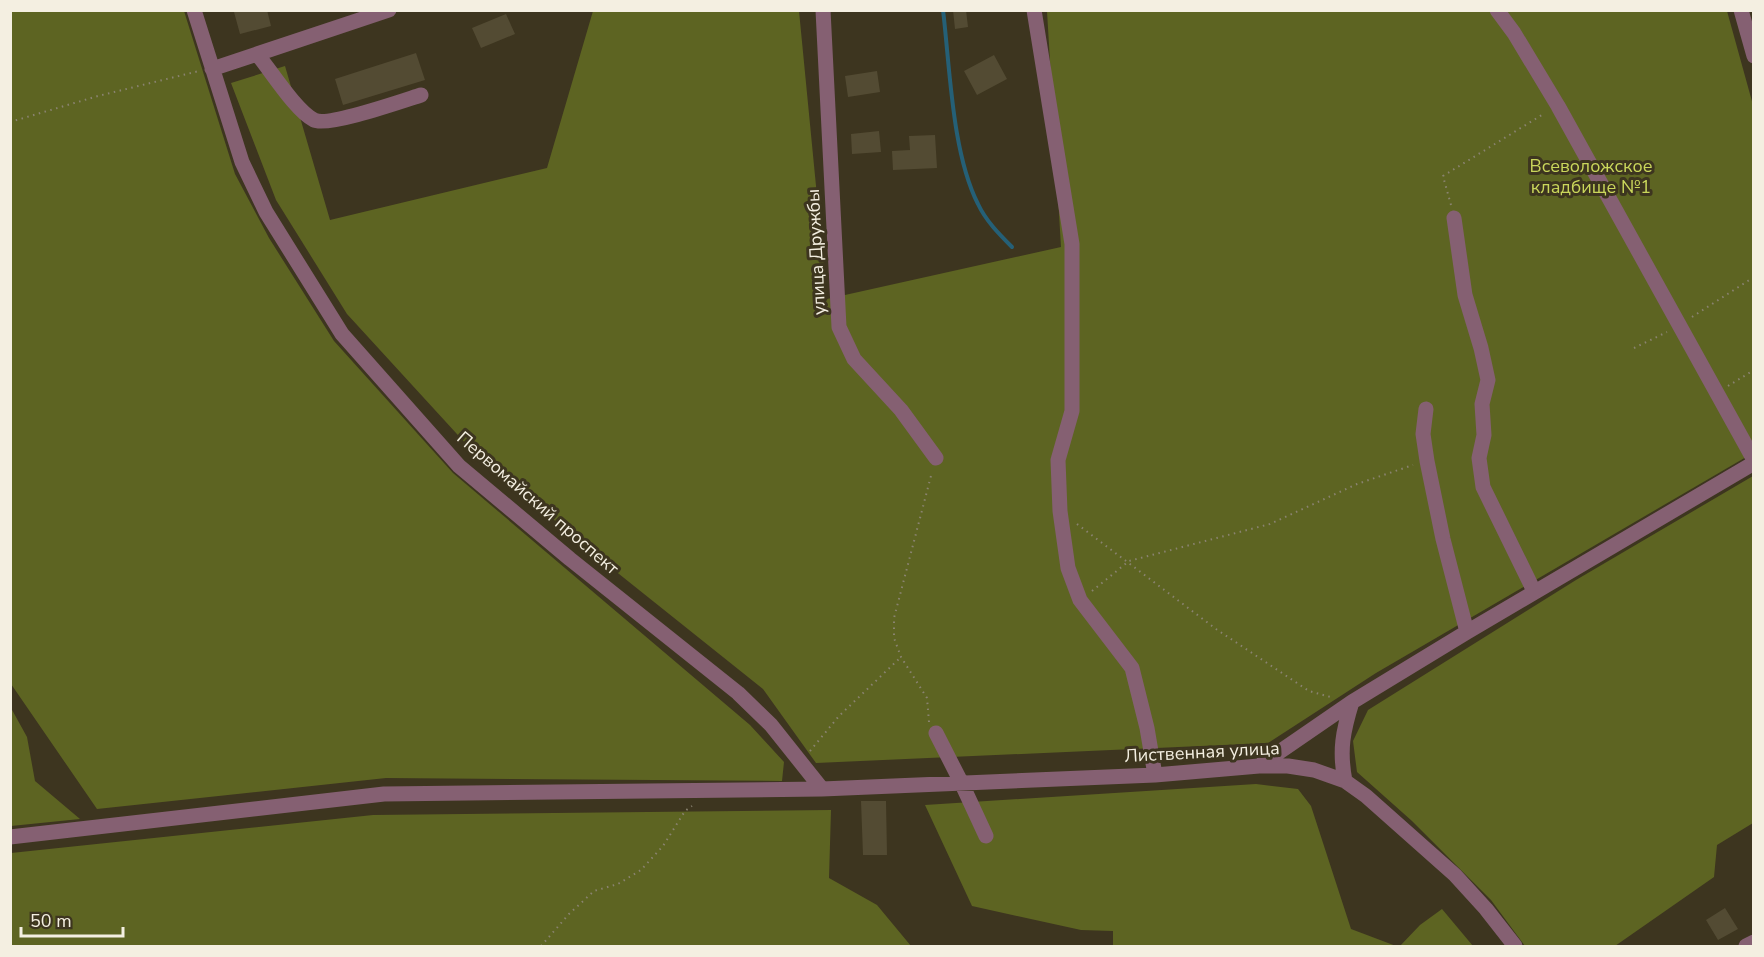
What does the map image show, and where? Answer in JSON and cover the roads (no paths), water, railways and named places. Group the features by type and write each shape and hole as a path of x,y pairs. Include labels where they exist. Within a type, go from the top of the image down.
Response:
{"street":[{"name":"Первомайский проспект","path":"194,10 242,162 266,212 342,334 459,466 570,559 738,693 771,725 822,789"},
{"path":"212,69 389,10"},
{"name":"улица Дружбы","path":"823,10 839,327 854,359 901,410 936,458"},
{"path":"1034,10 1072,244 1072,411 1058,460 1060,511 1068,568 1080,600 1132,668 1147,728 1155,775"},
{"path":"1259,766 1352,702 1754,461 1558,106 1514,33 1497,10"},
{"path":"1741,10 1754,56"},
{"path":"257,54 303,112 316,121 333,121 421,95"},
{"path":"1454,218 1465,295 1488,380 1482,404 1484,435 1479,458 1483,487 1534,591"},
{"path":"1426,409 1423,434 1426,461 1467,632"},
{"path":"1345,781 1341,760 1342,732 1352,702"},
{"path":"936,733 986,836"},
{"name":"Лиственная улица","path":"10,837 384,794 822,789 1155,775 1259,766 1288,766 1314,770 1345,781 1366,796 1455,875 1515,946"},
{"path":"1746,946 1754,942"}],"waterway":[{"path":"943,10 953,110 969,183 981,210 1012,247"}],"park label":[{"name":"Всеволожское кладбище №1","path":"1591,176"}]}
